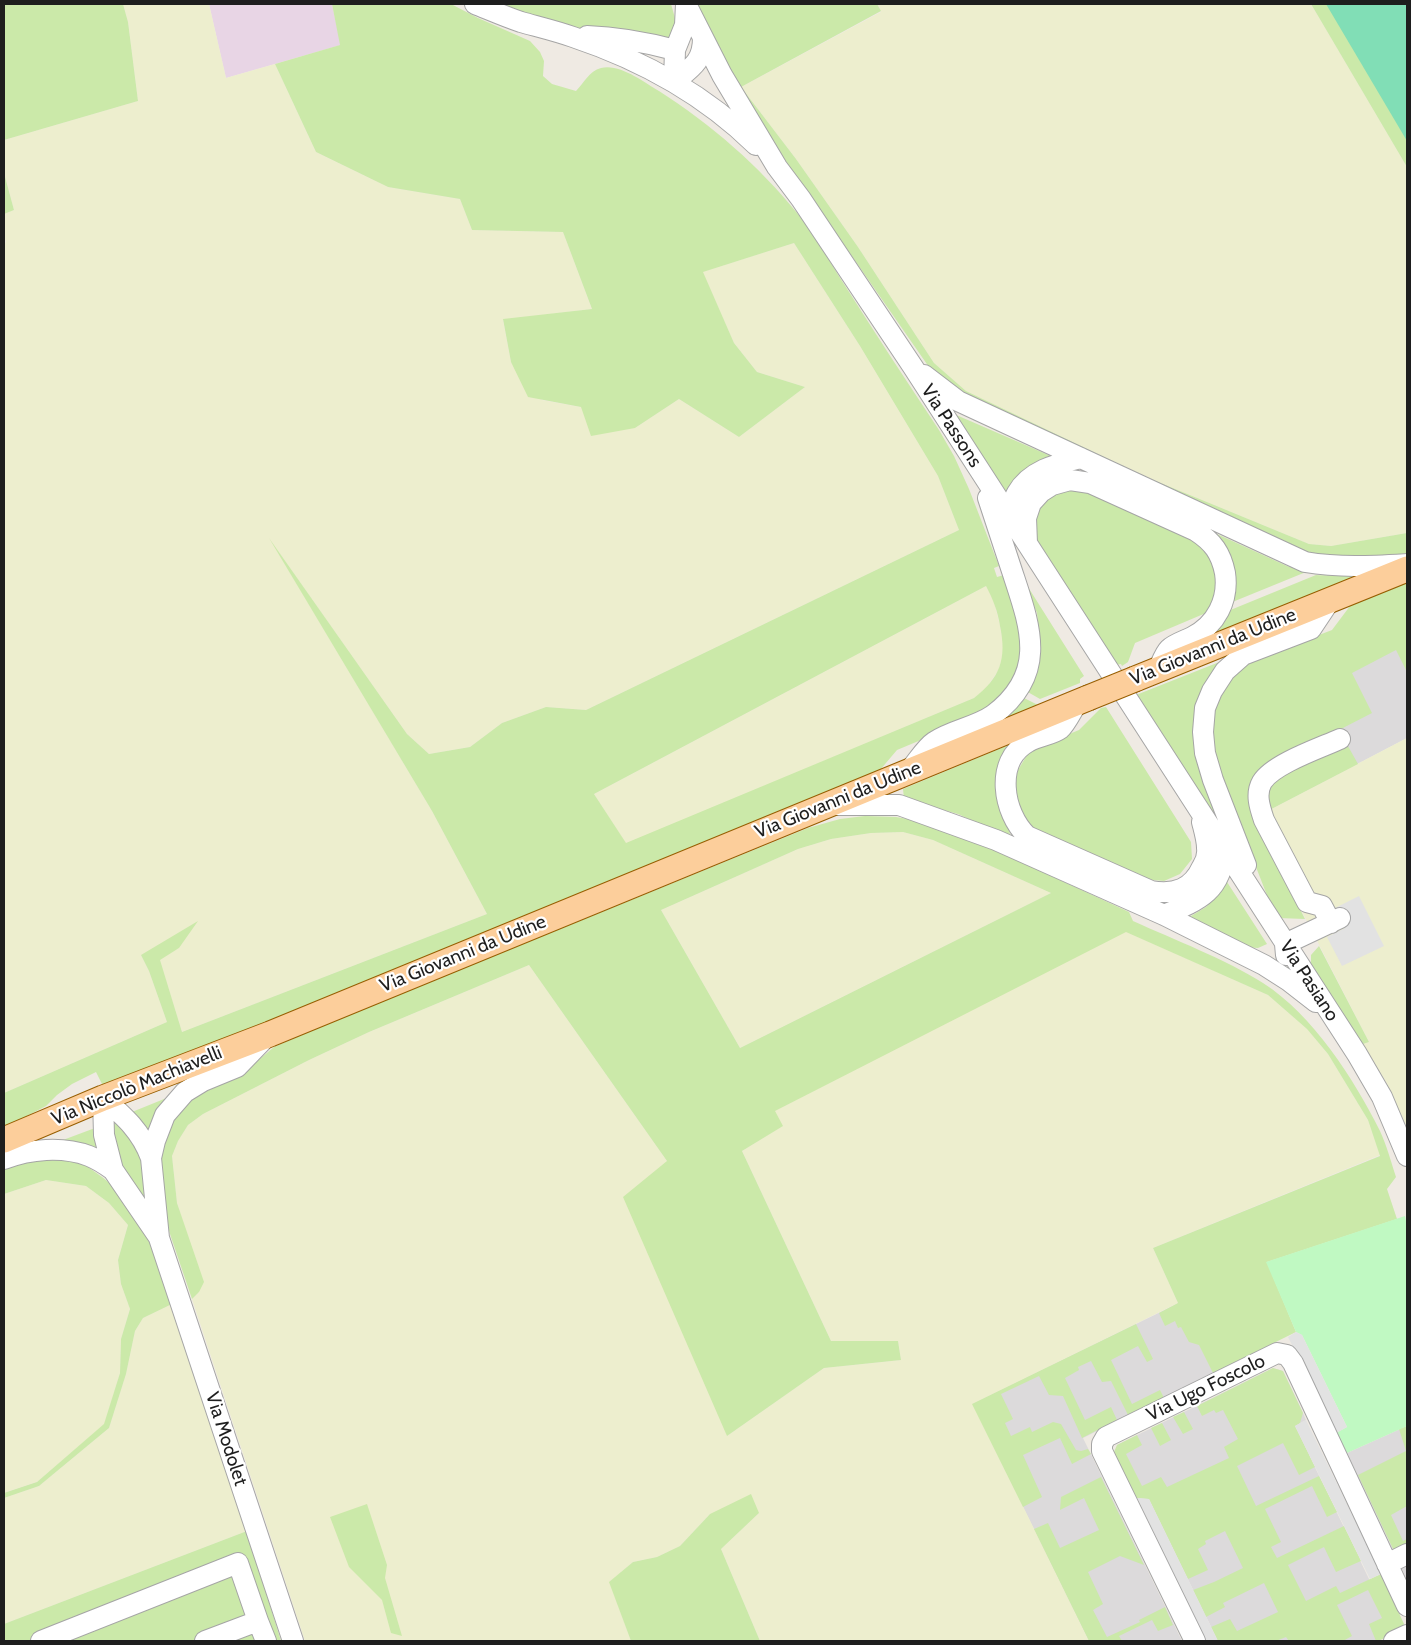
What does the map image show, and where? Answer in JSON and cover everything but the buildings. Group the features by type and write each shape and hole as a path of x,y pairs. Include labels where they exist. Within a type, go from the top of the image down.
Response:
{"main road":[{"name":"Via Giovanni da Udine","path":"270,1034 909,771 1407,569"},
{"name":"Via Niccolò Machiavelli","path":"4,1140 104,1098 270,1034"}],"street":[{"path":"475,4 520,22 572,36 636,61 674,82 737,126 777,167"},
{"name":"Via Passons","path":"674,82 674,50 684,25 686,4 722,75 777,167 801,199 913,366 1008,516 1201,812"},
{"path":"572,36 608,37 641,41 674,50"},
{"path":"674,82 694,66 703,50 703,38"},
{"path":"913,366 958,401 1305,562 1338,567 1407,564"},
{"path":"1008,516 1017,494 1026,480 1037,472 1081,458"},
{"path":"909,771 933,742 991,716 1008,702 1017,690 1028,666 1031,651 1025,608 977,466"},
{"path":"1027,543 1026,518 1031,503 1041,492 1052,485 1070,480 1090,483 1196,531 1207,538 1218,550 1223,564 1225,578 1223,603 1220,611 1201,632 1169,649 1158,670"},
{"path":"1260,904 1213,780 1205,753 1203,732 1205,708 1212,691 1225,671 1243,656 1311,629 1331,599"},
{"path":"1083,701 1060,729 1027,742 1015,754 1008,768 1005,783 1007,802 1018,827 1027,836 1151,891 1170,892 1194,882 1207,859 1208,848 1201,812"},
{"path":"1264,965 1274,965 1283,961 1286,954 1286,944 1335,921 1322,906 1307,902 1264,820 1260,808 1259,794 1262,783 1276,769 1340,739"},
{"path":"826,805 899,805 996,840 1164,915 1264,965 1290,981 1329,1012"},
{"name":"Via Pasiano","path":"1201,812 1382,1097 1407,1156"},
{"path":"1164,915 1204,896 1212,887 1224,865 1225,848"},
{"name":"Via Modolet","path":"270,1034 237,1067 204,1081 185,1092 175,1102 162,1121 152,1158 159,1238 292,1641"},
{"name":"Via Modolet","path":"104,1098 141,1136 152,1158"},
{"name":"Via Modolet","path":"104,1098 104,1135 113,1170 159,1238"},
{"name":"Via Modolet","path":"4,1159 25,1153 57,1150 90,1156 113,1170"},
{"name":"Via Ugo Foscolo","path":"1195,1641 1102,1452 1102,1444 1106,1437 1278,1353 1287,1355 1293,1363 1407,1606"},
{"path":"1387,1564 1407,1554"},
{"path":"41,1641 238,1563 266,1641"},
{"path":"205,1641 258,1621"},
{"path":"1394,1641 1407,1635"}],"shaded area":[{"path":"209,4 332,4 341,45 226,78"},
{"path":"1407,637 1407,738 1254,818 1252,680"},
{"path":"1359,896 1384,946 1342,966 1327,937 1345,928 1335,908"},
{"path":"1222,1282 1256,1352 1083,1438 1182,1641 1089,1641 972,1404"},
{"path":"1296,1332 1302,1335 1347,1427 1336,1433 1288,1337"},
{"path":"1273,1368 1283,1371 1303,1413 1306,1420 1295,1426 1369,1579 1404,1624 1378,1641 1218,1641 1149,1499 1137,1498 1117,1445"},
{"path":"1306,1420 1381,1574 1370,1579 1295,1426"},
{"path":"1407,1426 1407,1580 1347,1453"},
{"path":"1137,1498 1149,1499 1218,1641 1206,1641"}],"green space":[{"path":"4,4 123,4 128,22 138,101 4,140"},
{"path":"123,4 209,4 226,78 275,64 316,152 388,187 460,199 472,230 563,232 592,309 503,320 511,362 542,400 581,407 635,428 679,399 739,437 805,387 757,372 734,343 702,272 794,243 860,346 938,476 959,530 586,710 546,707 502,723 470,747 429,754 407,734 275,547 432,811 487,914 182,1032 159,959 179,948 141,955 149,971 167,1022 4,1093 4,244 6,242 4,236 4,214 14,210 4,173 4,140 138,101 128,22"},
{"path":"332,4 451,4 530,41 540,52 544,61 543,76 552,84 576,91 590,74 601,68 616,68 639,78 679,104 733,147 783,196 811,231 867,321 939,430 954,456 969,489 999,566 994,568 997,577 1004,575 1013,592 1023,649 1013,680 997,702 971,719 897,750 880,770 867,779 105,1090 96,1072 72,1084 46,1106 4,1128 4,1093 167,1022 149,971 141,955 198,921 179,948 160,960 182,1032 487,914 432,811 269,538 407,734 429,754 470,747 502,723 546,707 586,710 959,530 938,476 860,346 794,243 703,272 734,343 757,372 805,387 739,437 679,399 635,428 591,436 581,407 528,397 511,362 503,319 592,309 563,232 472,230 460,199 388,187 316,152 275,64 340,45","holes":["986,586 999,621 1003,648 1002,658 990,683 974,698 626,843 594,794"]},
{"path":"487,4 671,4 675,18 679,20 673,35 666,41 609,28 577,28"},
{"path":"694,4 877,4 881,11 741,87 796,159 858,247 934,363 966,391 1146,477 1309,544 1331,546 1407,533 1407,553 1362,560 1307,555 961,396 931,370 751,111"},
{"path":"877,4 1311,4 1407,167 1407,533 1331,546 1309,544 1146,477 966,391 934,363 858,247 796,159 741,87 881,12"},
{"path":"1311,4 1407,4 1407,167"},
{"path":"1326,4 1407,4 1407,141"},
{"path":"4,173 14,210 4,214"},
{"path":"954,414 1053,457 1008,497"},
{"path":"1074,488 1089,491 1196,542 1211,558 1218,573 1218,589 1213,610 1135,643 1128,662 1122,666 1121,664 1116,665 1038,542 1033,527 1037,512 1046,500"},
{"path":"1217,534 1287,566 1306,572 1230,603 1213,536"},
{"path":"1316,575 1359,578 1211,636 1226,620 1228,611"},
{"path":"1023,579 1084,676 1080,679 1080,683 1040,699 1026,691 1039,635 1037,613"},
{"path":"1407,582 1407,672 1396,650 1352,673 1372,713 1339,730 1358,764 1254,818 1305,919 1278,918 1270,903 1217,767 1209,727 1219,695 1239,669 1267,655 1332,630 1350,606"},
{"path":"986,586 993,598 999,621 1003,641 1003,658 998,671 986,689 974,698 626,844 594,794"},
{"path":"1227,659 1197,712 1228,841 1136,695"},
{"path":"1022,697 1040,706 1003,720"},
{"path":"1106,707 1191,842 1192,859 1180,874 1164,881 1143,879 1038,834 1022,821 1014,785 1018,770 1027,755 1038,747 1079,730 1101,708"},
{"path":"1407,738 1407,1127 1386,1082 1363,1044 1369,1042 1254,818"},
{"path":"1016,742 1003,815 1012,839 958,814 904,799 903,789"},
{"path":"865,816 896,817 930,823 1004,854 1129,912 1133,921 1248,974 1281,996 1315,1030 1358,1090 1387,1148 1396,1177 1387,1189 1397,1219 1267,1262 1296,1332 1213,1373 1199,1345 1189,1342 1181,1327 1178,1328 1175,1321 1165,1326 1159,1313 1178,1303 1153,1248 1380,1156 1368,1120 1328,1054 1307,1029 1268,995 1126,932 775,1111 783,1126 742,1151 831,1341 898,1341 901,1360 824,1368 727,1436 623,1197 667,1161 529,965 369,1032 309,1060 203,1114 188,1125 178,1141 172,1156 177,1203 204,1282 199,1292 192,1299 170,1234 160,1191 158,1164 168,1122 182,1102 249,1068 274,1047 341,1018 808,828 840,819","holes":["903,832 933,840 1051,893 740,1048 661,910 798,849 831,839 871,833"]},
{"path":"903,832 933,840 1051,893 740,1048 661,910 798,849 831,839 871,833"},
{"path":"1227,882 1267,944 1258,948 1244,947 1186,919 1206,907"},
{"path":"1125,931 1268,995 1307,1029 1328,1054 1368,1120 1380,1155 1153,1248 1178,1303 973,1404 1089,1641 760,1641 721,1549 759,1513 710,1514 680,1546 657,1557 633,1562 610,1582 631,1641 305,1641 192,1299 199,1292 186,1233 177,1203 172,1156 178,1141 188,1125 203,1114 309,1060 369,1032 529,965 667,1161 727,1436 824,1368 901,1360 898,1341 831,1341 742,1151 782,1126 774,1111"},
{"path":"1319,946 1369,1042 1363,1044 1311,966 1311,955"},
{"path":"169,1097 151,1136 132,1112"},
{"path":"115,1123 120,1123 139,1151 150,1205 149,1209 115,1158 111,1127"},
{"path":"95,1128 101,1158 55,1143"},
{"path":"65,1157 79,1162 111,1184 125,1199 145,1230 160,1266 172,1304 143,1318 135,1331 126,1374 109,1428 39,1486 4,1498 4,1493 37,1482 104,1424 120,1373 121,1339 130,1309 121,1284 118,1260 128,1225 109,1203 86,1186 46,1180 4,1194 4,1168 41,1158"},
{"path":"46,1180 86,1186 109,1203 128,1225 118,1260 121,1284 130,1309 121,1339 120,1373 105,1424 37,1482 4,1493 4,1194"},
{"path":"1405,1216 1407,1226 1407,1426 1347,1453 1336,1433 1347,1427 1302,1335 1296,1332 1266,1262"},
{"path":"172,1304 247,1531 4,1624 4,1498 39,1486 109,1428 126,1374 135,1331 143,1318"},
{"path":"1136,1324 1153,1359 1147,1362 1138,1346 1111,1360 1132,1404 1160,1390 1164,1398 1128,1415 1111,1381 1102,1382 1091,1361 1078,1367 1079,1370 1065,1378 1085,1420 1111,1407 1117,1420 1082,1438 1063,1396 1049,1395 1039,1376 1001,1394 1013,1419 1005,1423 1011,1436 1030,1427 1032,1432 1053,1422 1061,1424 1076,1450 1088,1449 1091,1454 1072,1464 1060,1438 1023,1455 1042,1497 1023,1507 972,1404"},
{"path":"1273,1368 1283,1371 1303,1413 1300,1423 1295,1426 1315,1467 1299,1475 1283,1443 1237,1466 1256,1506 1319,1476 1337,1512 1327,1517 1312,1486 1265,1509 1281,1542 1271,1547 1277,1558 1344,1526 1361,1561 1336,1572 1324,1547 1288,1565 1306,1601 1336,1586 1340,1593 1381,1574 1404,1624 1399,1632 1376,1641 1369,1624 1382,1618 1368,1590 1337,1605 1352,1636 1343,1641 1289,1641 1286,1637 1276,1641 1218,1641 1211,1627 1230,1619 1237,1631 1278,1612 1264,1583 1223,1603 1225,1607 1206,1617 1193,1590 1243,1568 1225,1531 1205,1541 1206,1544 1198,1549 1208,1570 1188,1579 1149,1499 1137,1498 1113,1454 1117,1445 1137,1435 1142,1445 1126,1454 1142,1486 1161,1477 1167,1487 1229,1458 1224,1447 1238,1439 1223,1410 1216,1413 1214,1410 1202,1416 1197,1406"},
{"path":"1184,1412 1193,1429 1183,1434 1173,1417"},
{"path":"1162,1423 1171,1440 1160,1446 1151,1428"},
{"path":"1407,1426 1407,1506 1391,1515 1403,1541 1407,1539 1407,1548 1395,1553 1358,1475 1406,1451 1399,1429"},
{"path":"1101,1477 1144,1565 1120,1556 1088,1572 1103,1604 1093,1610 1107,1637 1140,1622 1139,1620 1165,1607 1173,1625 1158,1631 1152,1620 1119,1636 1122,1641 1089,1641 1034,1529 1048,1523 1060,1548 1099,1530 1084,1498 1060,1510 1061,1497"},
{"path":"751,1494 759,1513 721,1549 760,1641 631,1641 609,1582 633,1562 657,1557 680,1546 710,1514"},
{"path":"367,1504 387,1565 385,1578 402,1636 391,1633 382,1600 349,1567 330,1517"},
{"path":"247,1531 281,1641 4,1641 4,1624"}]}
